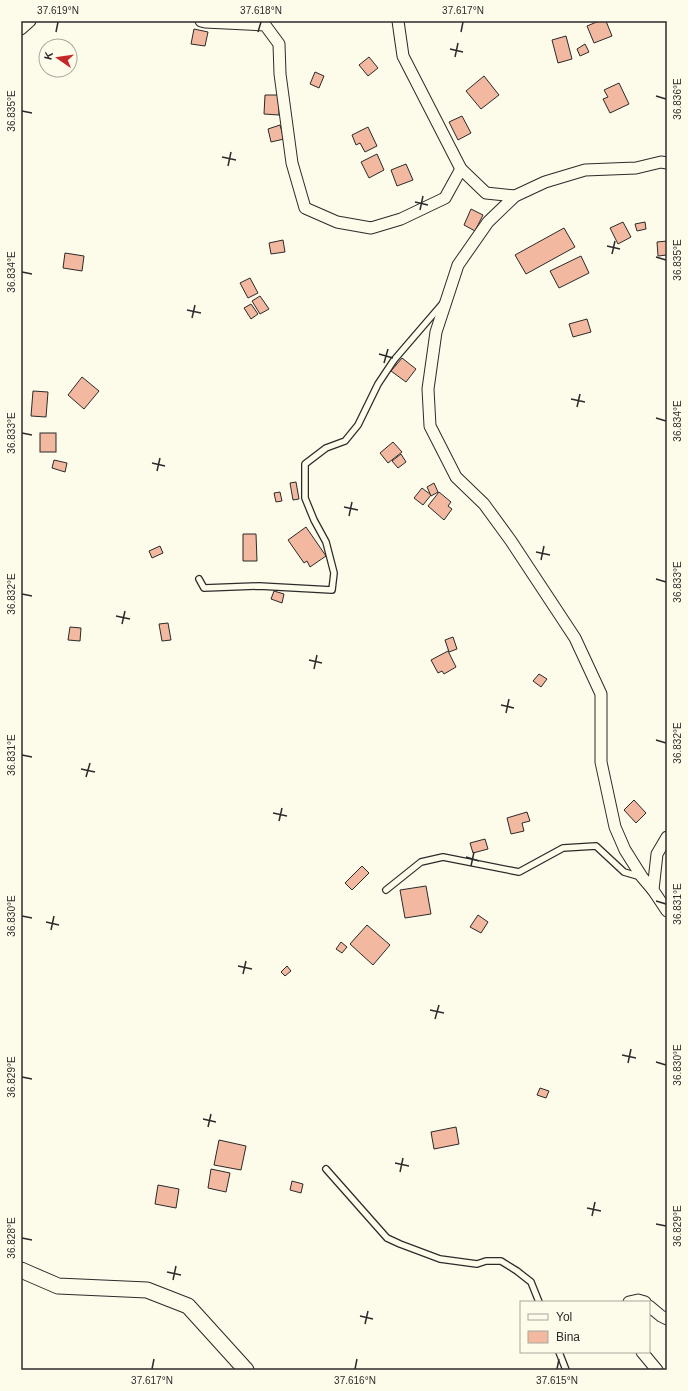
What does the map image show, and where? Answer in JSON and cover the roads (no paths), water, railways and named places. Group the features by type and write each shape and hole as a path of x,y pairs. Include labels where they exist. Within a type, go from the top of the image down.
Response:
{"street":[{"path":"21,29 30,21"},
{"path":"201,21 265,25 279,44 280,74 292,164 305,208 337,222 371,228 401,219 445,198 462,169"},
{"path":"398,21 402,56 462,169 486,192 515,196"},
{"path":"667,163 661,162 636,168 585,170 545,182 515,196 488,222 458,265 436,332 428,389 430,426 456,477 484,504 511,541 575,638 602,694 601,762 615,828 625,850 642,877 667,911"},
{"path":"653,890 657,854 667,837"},
{"path":"21,1270 58,1286 148,1290 188,1306 246,1370"},
{"path":"650,1307 661,1316 667,1318"},
{"path":"643,1353 657,1370"}],"lane":[{"path":"199,579 204,588 258,586 332,590 334,573 326,542 314,520 305,498 305,464 326,448 345,441 358,426 378,384 394,360 447,299"},
{"path":"386,890 421,862 443,857 519,872 564,848 596,846 624,872 642,877"},
{"path":"326,1169 387,1238 440,1259 477,1264 486,1261 501,1261 531,1282 539,1301"},
{"path":"559,1353 566,1370"}]}
